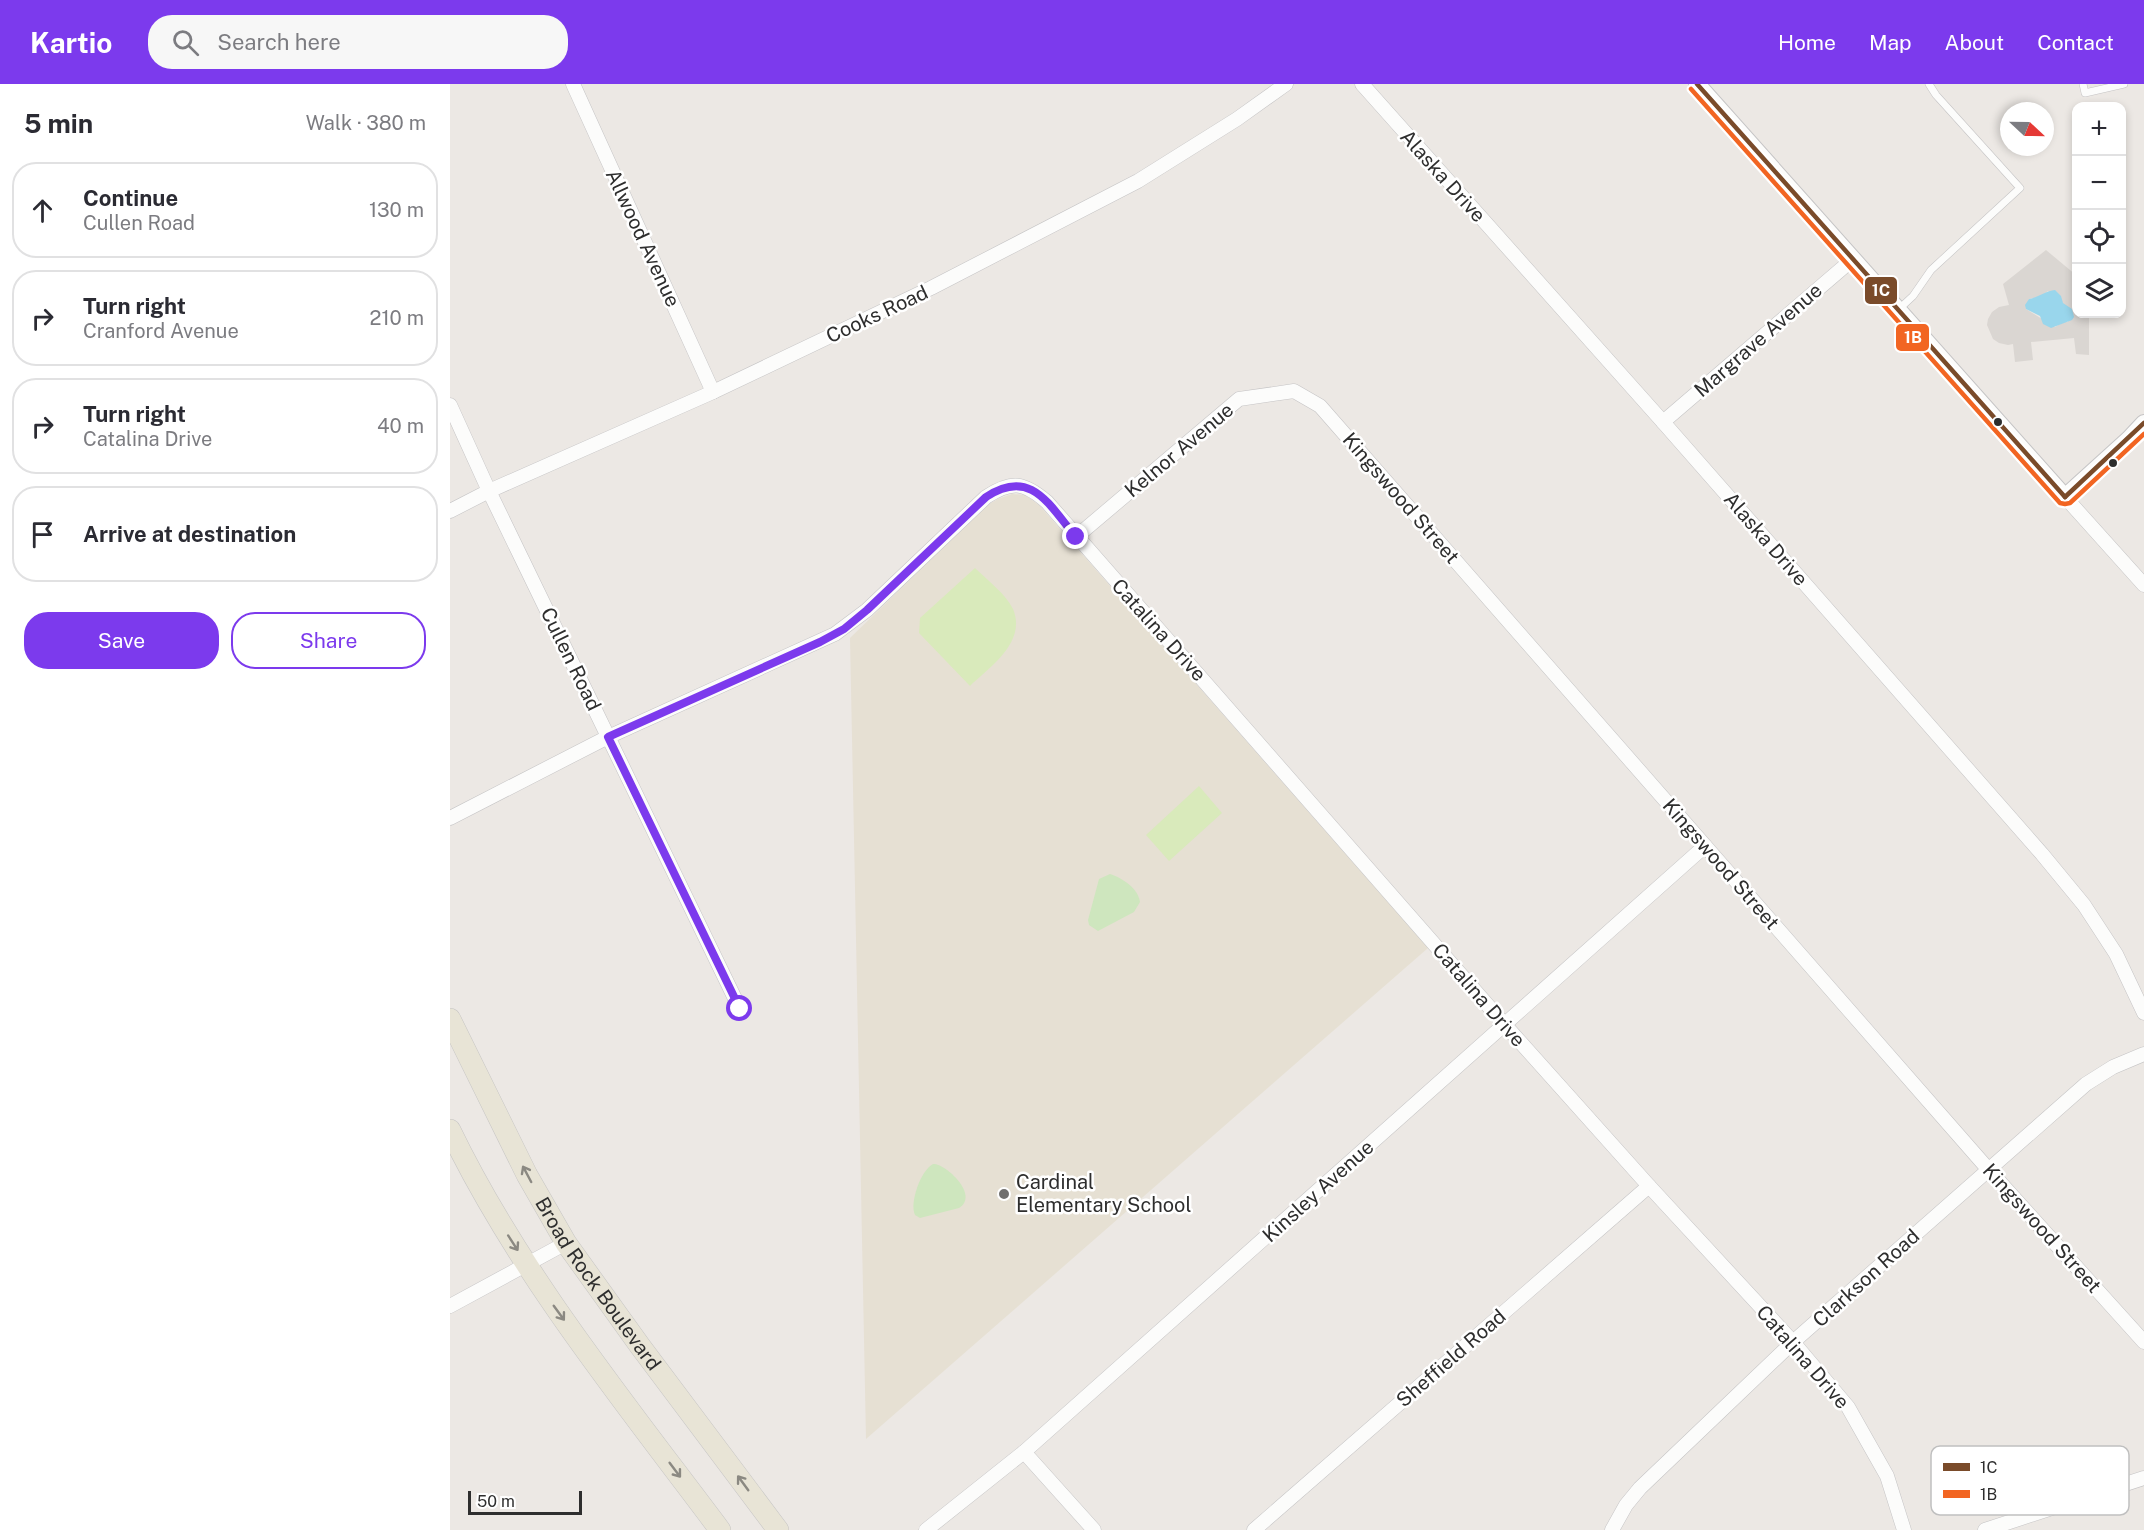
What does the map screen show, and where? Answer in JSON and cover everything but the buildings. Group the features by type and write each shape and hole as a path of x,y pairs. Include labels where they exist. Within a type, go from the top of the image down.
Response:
{"main road":[{"name":"Broad Rock Boulevard","path":"450,1019 527,1174 566,1243 778,1530"},
{"path":"450,1130 499,1222 544,1291 720,1530"}],"street":[{"name":"Allwood Avenue","path":"573,84 713,392"},
{"name":"Cooks Road","path":"450,511 489,491 713,392 931,288 1138,181 1237,119 1286,84"},
{"name":"Alaska Drive","path":"1362,84 1663,422 2034,845 2085,906 2116,954 2144,1013"},
{"path":"1697,84 2144,585"},
{"name":"Margrave Avenue","path":"1663,422 1853,259"},
{"name":"Kelnor Avenue","path":"1076,537 1239,399 1294,391"},
{"name":"Kingswood Street","path":"1294,391 1320,406 1988,1169 2144,1342"},
{"name":"Cullen Road","path":"450,405 489,491 740,1009"},
{"path":"2065,497 2144,423"},
{"name":"Catalina Drive","path":"608,737 820,642 844,629 986,497 1006,486 1019,484 1038,494 1295,783 1505,1025 1793,1342 1848,1407 1887,1476 1904,1530"},
{"path":"450,818 608,737"},
{"name":"Kinsley Avenue","path":"926,1530 939,1523 1024,1452 1705,846"},
{"name":"Clarkson Road","path":"1612,1530 1626,1505 1640,1488 1793,1342 2086,1084 2113,1067 2144,1054"},
{"name":"Sheffield Road","path":"1254,1530 1649,1186"},
{"path":"450,1306 566,1243"},
{"path":"1024,1452 1094,1530"},
{"path":"2129,1483 2144,1478"},
{"path":"1985,1530 2031,1515"}],"lane":[{"path":"1899,309 1913,296 1931,270 2020,188 1936,95 1929,84"},
{"path":"2083,84 2085,93 2124,84"}],"shaded area":[{"path":"2046,250 2072,272 2072,318 2089,318 2089,355 2076,354 2074,338 2031,342 2033,360 2015,362 2013,344 1999,343 1993,339 1987,325 1992,312 1999,307 2009,305 2003,284","holes":["2048,291 2063,303 2068,322 2055,327 2026,309 2029,299 2040,297"]},
{"name":"Cardinal Elementary School","path":"1012,494 1025,495 1039,505 1428,948 866,1439 850,638 986,506"}],"green space":[{"path":"975,568 1006,598 1013,609 1016,621 1011,643 1004,653 970,686 919,633 920,618"},
{"path":"1199,786 1222,813 1169,861 1146,835"},
{"path":"1110,874 1129,884 1136,892 1140,902 1134,912 1098,931 1089,925 1088,920 1099,879"},
{"path":"933,1164 945,1169 958,1181 963,1188 964,1202 959,1208 920,1218 915,1215 915,1195 924,1173"}],"water":[{"path":"2055,290 2061,296 2063,303 2072,309 2072,320 2051,328 2043,324 2040,316 2026,309 2025,305 2029,299"}],"transit line":[{"name":"1C","path":"1697,84 2065,497"},
{"name":"1B","path":"1691,89 2060,503 2070,503 2144,434"},
{"name":"1C","path":"2065,497 2144,423"}],"place":[{"name":"Cardinal Elementary School","path":"1004,1194"}],"route":[{"path":"740,1009 608,737 820,642 844,629 986,497 1006,486 1019,484 1038,494 1076,537"}]}
